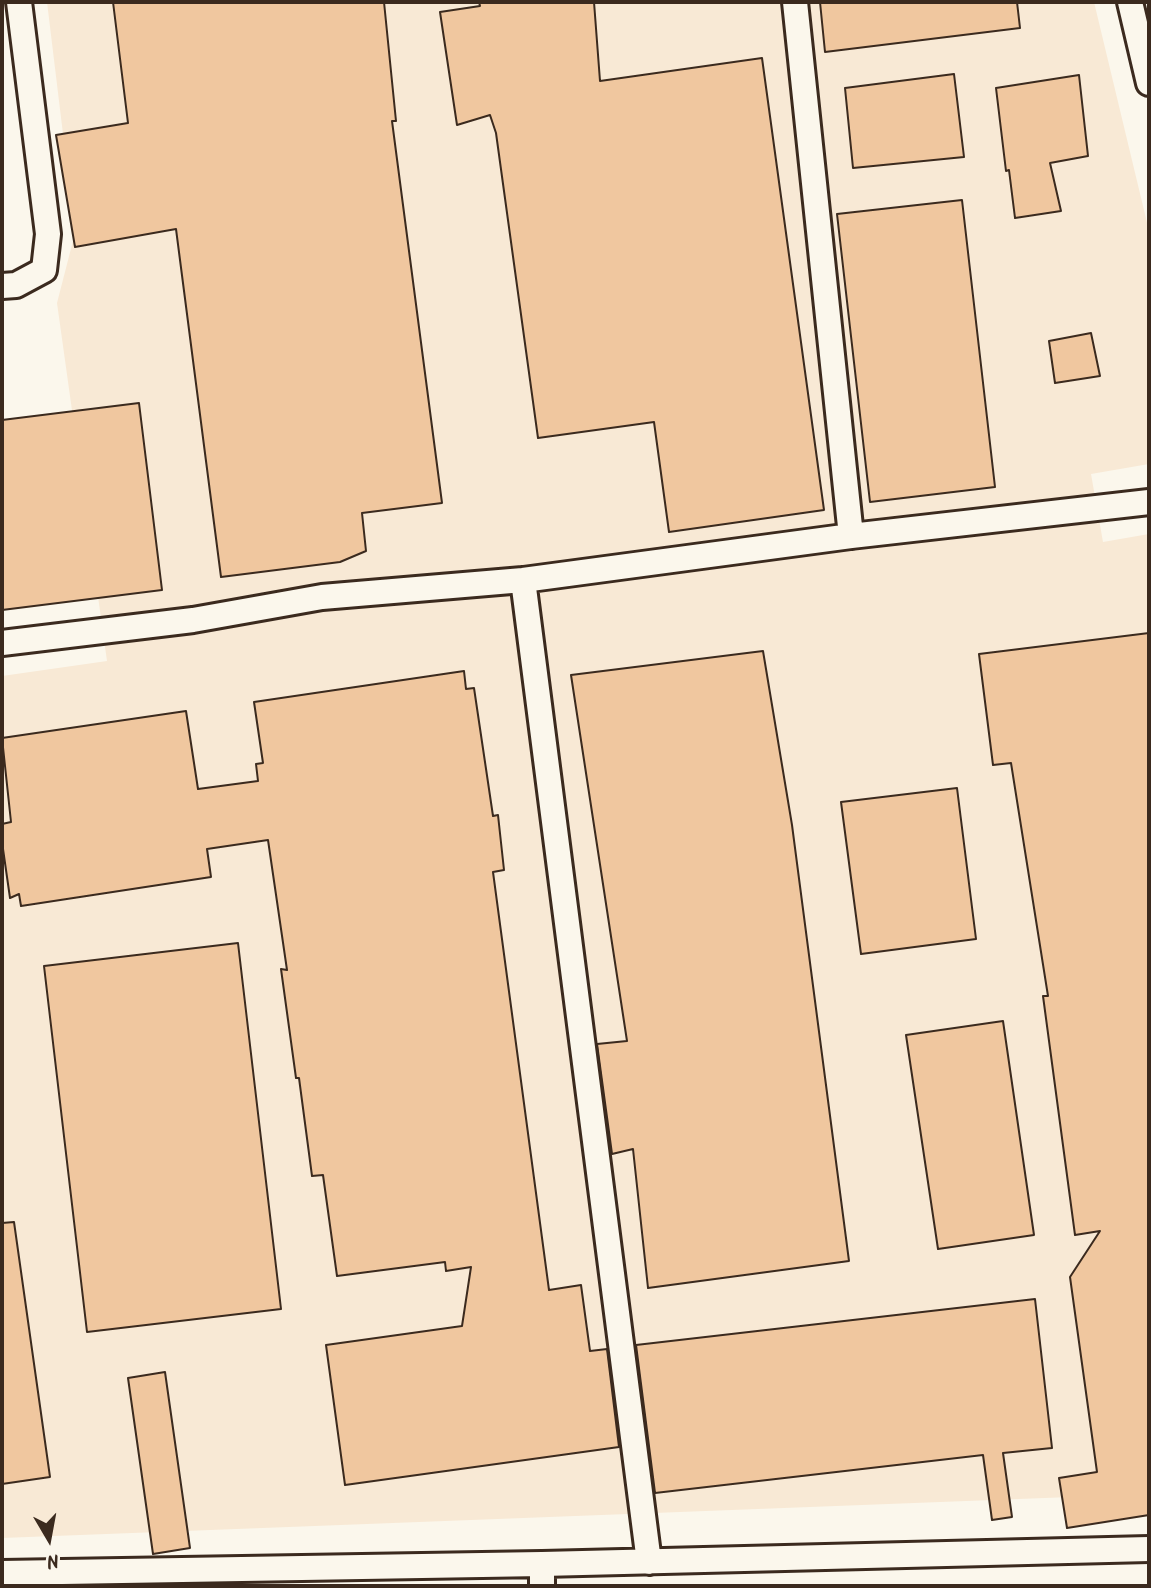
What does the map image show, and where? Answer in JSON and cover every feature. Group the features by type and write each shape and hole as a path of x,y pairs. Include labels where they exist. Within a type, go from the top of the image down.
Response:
{"street":[{"path":"2,286 16,285 44,270 48,234 19,2"},
{"path":"795,2 851,536"},
{"path":"1130,2 1149,83"},
{"path":"2,643 193,620 322,597 523,580 851,536 1149,502"},
{"path":"523,580 649,1562"},
{"path":"2,1573 542,1575 649,1562 1149,1549"}],"shaded area":[{"path":"47,2 1094,2 1149,231 1149,464 1091,474 1103,542 1149,534 1149,1494 2,1538 2,676 107,661 57,303 75,233"}],"building":[{"path":"113,2 384,2 396,121 392,121 442,503 362,513 366,551 340,562 221,577 176,229 75,247 56,135 128,123"},
{"path":"479,2 594,2 600,81 762,58 824,510 669,532 654,422 538,438 496,133 490,115 457,125 440,12 480,6"},
{"path":"820,2 1017,2 1020,28 825,52"},
{"path":"954,74 964,157 853,168 845,88"},
{"path":"1079,75 1088,156 1050,163 1061,211 1015,218 1009,170 1006,171 996,88"},
{"path":"962,200 995,487 870,502 837,214"},
{"path":"1091,333 1100,376 1055,383 1049,341"},
{"path":"139,403 162,590 2,610 2,420"},
{"path":"1149,633 1149,1515 1067,1528 1059,1478 1097,1472 1070,1277 1100,1231 1075,1235 1043,996 1048,996 1011,763 993,765 979,654"},
{"path":"763,651 792,825 849,1261 648,1288 633,1149 612,1154 597,1044 627,1041 571,675"},
{"path":"464,671 466,689 474,688 493,816 498,815 504,870 493,872 549,1290 581,1285 590,1351 607,1349 619,1447 345,1485 326,1345 462,1326 471,1267 446,1271 445,1262 337,1276 323,1175 312,1176 299,1078 296,1078 281,969 287,970 268,840 207,849 211,877 21,906 19,894 10,898 2,842 2,824 11,822 2,738 186,711 198,789 258,781 256,764 263,763 254,702"},
{"path":"957,788 976,939 861,954 841,802"},
{"path":"238,943 281,1309 87,1332 44,966"},
{"path":"1003,1021 1034,1235 938,1249 906,1035"},
{"path":"14,1222 50,1477 2,1484 2,1223"},
{"path":"1035,1299 1052,1448 1003,1453 1012,1517 992,1520 983,1455 655,1493 636,1345"},
{"path":"165,1372 190,1548 153,1554 128,1378"}]}
